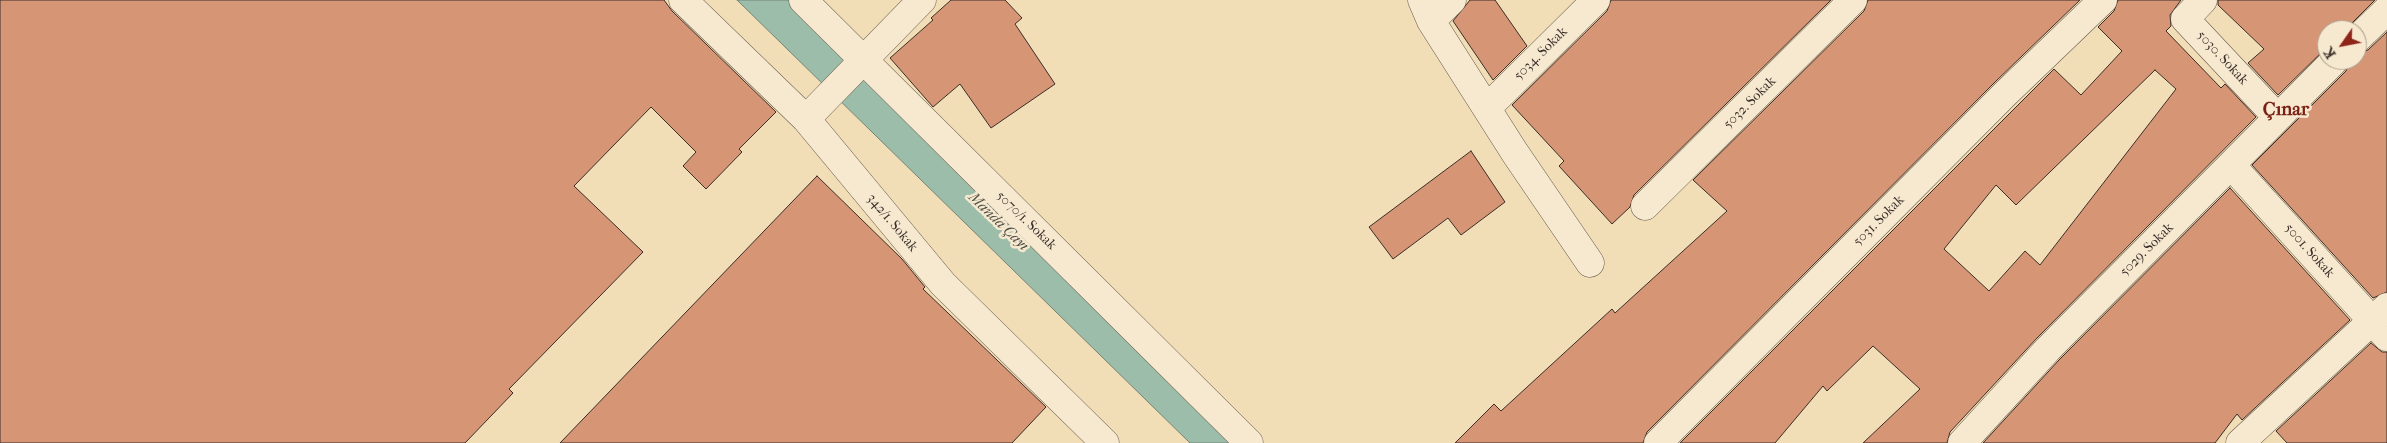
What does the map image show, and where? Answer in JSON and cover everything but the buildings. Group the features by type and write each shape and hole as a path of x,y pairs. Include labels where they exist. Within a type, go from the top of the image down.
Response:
{"street":[{"name":"342/1. Sokak","path":"683,0 806,119 943,284 1105,443"},
{"name":"5070/1. Sokak","path":"802,0 859,66 1028,223 1249,443"},
{"path":"1452,0 1427,10 1487,108 1590,263"},
{"name":"5034. Sokak","path":"1487,108 1596,0"},
{"name":"5032. Sokak","path":"1645,206 1854,0"},
{"name":"5031. Sokak","path":"1658,443 2005,94 2103,0"},
{"name":"5030. Sokak","path":"2203,0 2185,19 2277,117"},
{"path":"806,119 859,66 908,5"},
{"path":"2367,29 2387,10"},
{"name":"5029. Sokak","path":"1962,443 2048,348 2325,70"},
{"name":"5001. Sokak","path":"2231,165 2382,322"},
{"path":"2253,439 2382,322"}],"water":[{"name":"Manda Çayı","path":"737,0 799,0 1254,443 1190,443"}],"district":[{"name":"Çınar","path":"2286,110"}]}
